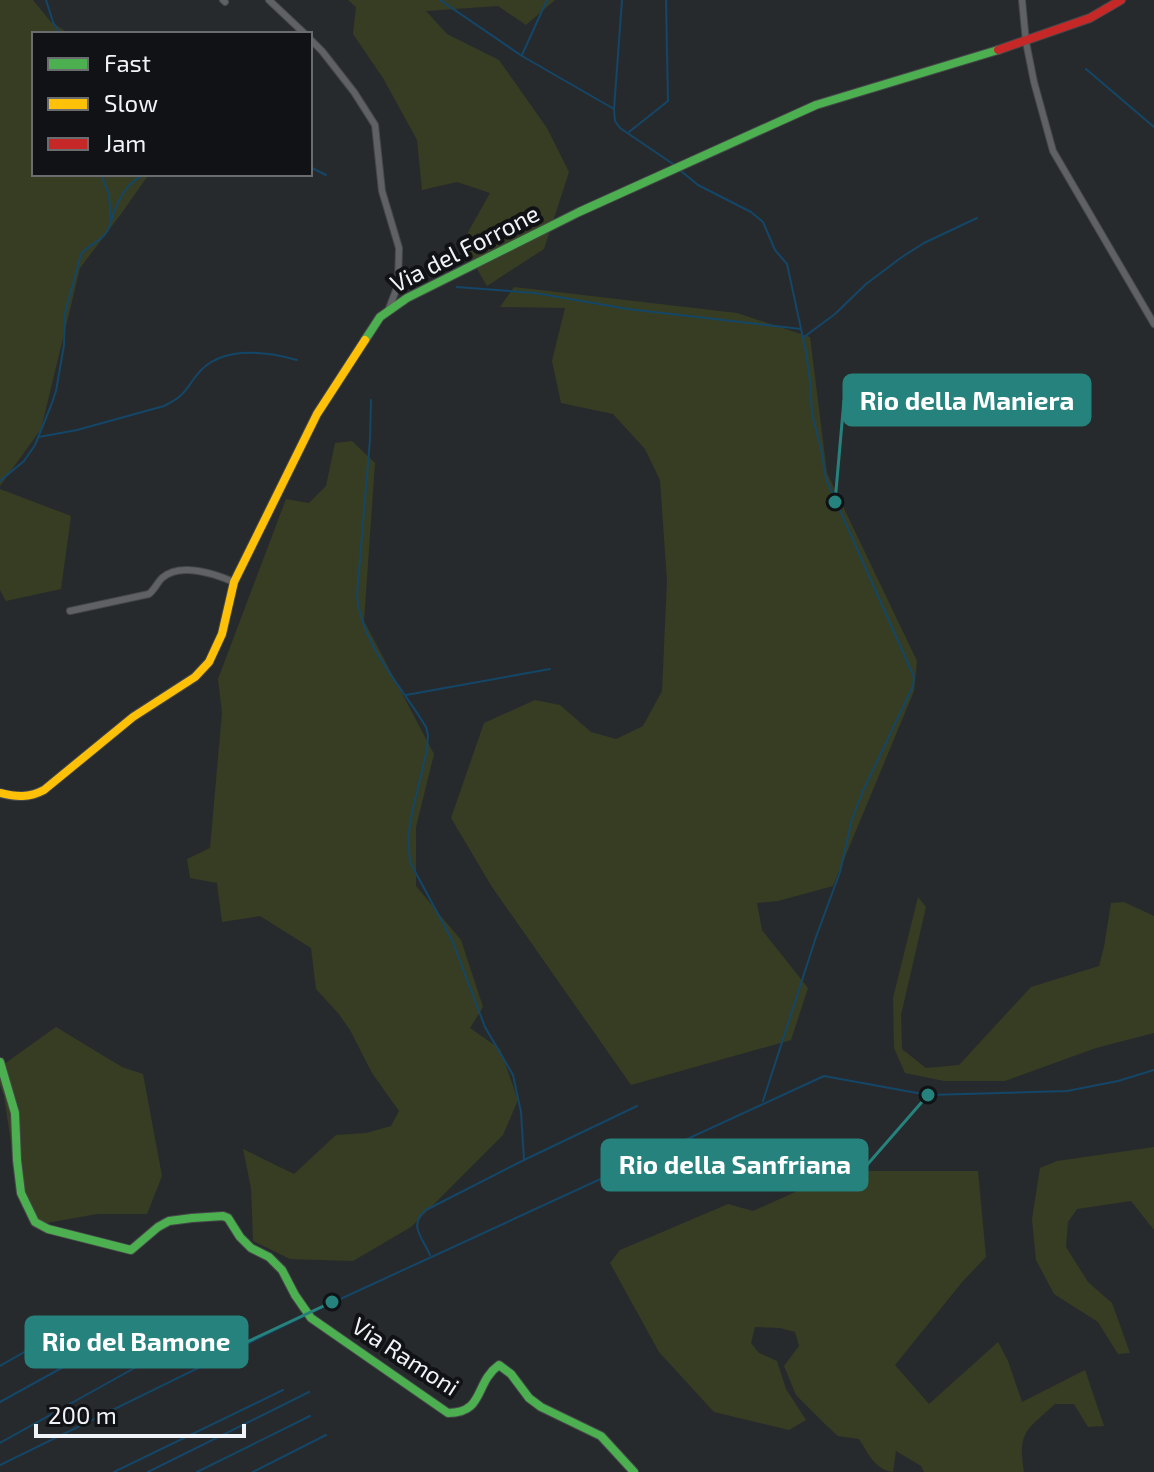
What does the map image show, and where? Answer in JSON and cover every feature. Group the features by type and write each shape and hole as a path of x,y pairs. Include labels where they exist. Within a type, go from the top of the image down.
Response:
{"street":[{"path":"269,0 303,32"},
{"path":"1022,0 1034,82 1053,151 1154,324"},
{"name":"Via del Forrone","path":"0,793 24,798 35,796 133,717 195,677 209,662 222,634 234,582 317,414 380,317 388,311 407,298 579,212 816,105 1026,42 1090,18 1121,0"},
{"path":"312,41 338,70 375,125 382,191 399,248 398,285 388,311"},
{"path":"70,611 149,594 163,577 172,573 200,571 234,582"},
{"name":"Via Ramoni","path":"0,1062 15,1113 21,1193 35,1222 48,1229 131,1250 163,1224 177,1220 228,1218 251,1248 269,1257 282,1270 311,1318 448,1413 458,1415 467,1412 489,1371 499,1365 541,1407 601,1436 634,1472"}],"green space":[{"path":"0,0 33,0 51,22 67,32 32,32 32,176 148,176 80,268 41,429 0,486"},
{"path":"348,0 555,0 526,25 498,6 426,11 447,34 499,60 547,128 569,172 544,249 487,286 462,243 490,193 457,182 422,190 417,140 383,78 353,34 356,7"},
{"path":"514,287 737,313 810,337 827,473 917,661 914,691 833,886 778,901 757,903 762,930 808,988 791,1040 631,1085 492,887 451,818 484,723 535,700 560,705 591,732 616,739 643,726 662,691 667,581 660,480 645,449 613,414 561,403 552,361 565,308 500,307"},
{"path":"352,441 375,463 364,621 434,754 416,827 416,886 461,940 483,1007 470,1028 500,1049 518,1100 503,1135 411,1227 353,1261 290,1259 253,1241 251,1188 243,1149 294,1174 336,1135 366,1133 391,1126 399,1111 372,1073 350,1030 316,989 311,948 260,916 222,922 217,883 190,878 187,859 210,848 222,713 218,679 286,499 309,503 326,486 335,443"},
{"path":"0,489 71,516 61,589 6,601 0,590"},
{"path":"918,897 926,907 901,1015 902,1049 926,1068 959,1065 1031,987 1099,966 1111,903 1124,902 1154,916 1154,1033 1096,1048 1005,1081 944,1081 905,1073 894,1048 893,998"},
{"path":"56,1027 122,1067 143,1074 162,1176 147,1214 97,1214 36,1225 19,1196 0,1085 0,1067"},
{"path":"1154,1147 1154,1230 1131,1201 1077,1209 1068,1222 1066,1247 1088,1282 1112,1303 1130,1353 1118,1354 1098,1322 1054,1294 1036,1260 1032,1219 1040,1168 1057,1161"},
{"path":"842,1171 978,1171 986,1257 895,1365 929,1404 998,1342 1022,1402 1085,1370 1104,1426 1088,1427 1074,1404 1055,1404 1026,1432 1022,1448 1024,1472 924,1472 921,1466 896,1451 893,1472 887,1471 873,1460 859,1439 838,1436 796,1395 784,1366 799,1346 795,1332 755,1327 751,1343 759,1353 777,1361 786,1389 806,1420 789,1430 714,1412 659,1352 610,1263 620,1250 728,1204 753,1211"}],"waterway":[{"path":"46,0 59,32"},
{"path":"440,0 522,56 614,109"},
{"path":"522,55 547,0"},
{"path":"622,0 615,121 620,128 676,166"},
{"path":"629,132 668,101 666,0"},
{"path":"1086,69 1154,127"},
{"path":"312,168 326,175"},
{"path":"681,171 698,185 751,212 763,222 775,250 787,264 806,352 812,414 826,479 914,677 913,686 852,819 840,872 763,1101"},
{"path":"102,176 109,195 111,220"},
{"path":"0,481 24,461 35,445 52,403 64,345 65,313 81,254 106,233 118,202 133,182 142,176"},
{"path":"804,337 902,257 977,218"},
{"path":"457,287 535,293 628,309 801,329"},
{"path":"39,437 164,406 183,393 206,366 229,355 271,354 297,360"},
{"path":"371,400 357,596 360,614 374,648 426,727 427,750 408,838 410,862 452,940 485,1027 513,1075 521,1112 524,1160"},
{"path":"406,695 550,669"},
{"path":"310,1313 824,1076 928,1095 1067,1091 1154,1070"},
{"path":"430,1255 417,1226 426,1210 637,1106"},
{"path":"0,1465 304,1316"},
{"path":"0,1366 79,1321"},
{"path":"0,1402 114,1339"},
{"path":"0,1443 156,1356"},
{"path":"114,1472 283,1390"},
{"path":"148,1472 309,1392"},
{"path":"197,1472 310,1416"},
{"path":"253,1472 326,1435"}],"traffic: fast":[{"path":"365,340 380,317 407,298 579,212 816,105 998,50"},
{"path":"0,1062 15,1113 21,1193 35,1222 48,1229 131,1250 169,1221 228,1218 251,1248 269,1257 282,1270 311,1318 448,1413 460,1412 474,1403 491,1372 499,1365 541,1407 601,1436 634,1472"}],"traffic: slow":[{"path":"0,793 22,796 44,790 133,717 195,677 209,662 222,634 234,582 317,414 365,340"}],"traffic: jam":[{"path":"998,50 1090,18 1121,0"}],"place":[{"name":"Rio della Maniera","path":"835,502"},
{"name":"Rio della Sanfriana","path":"928,1095"},
{"name":"Rio del Bamone","path":"332,1302"}]}
